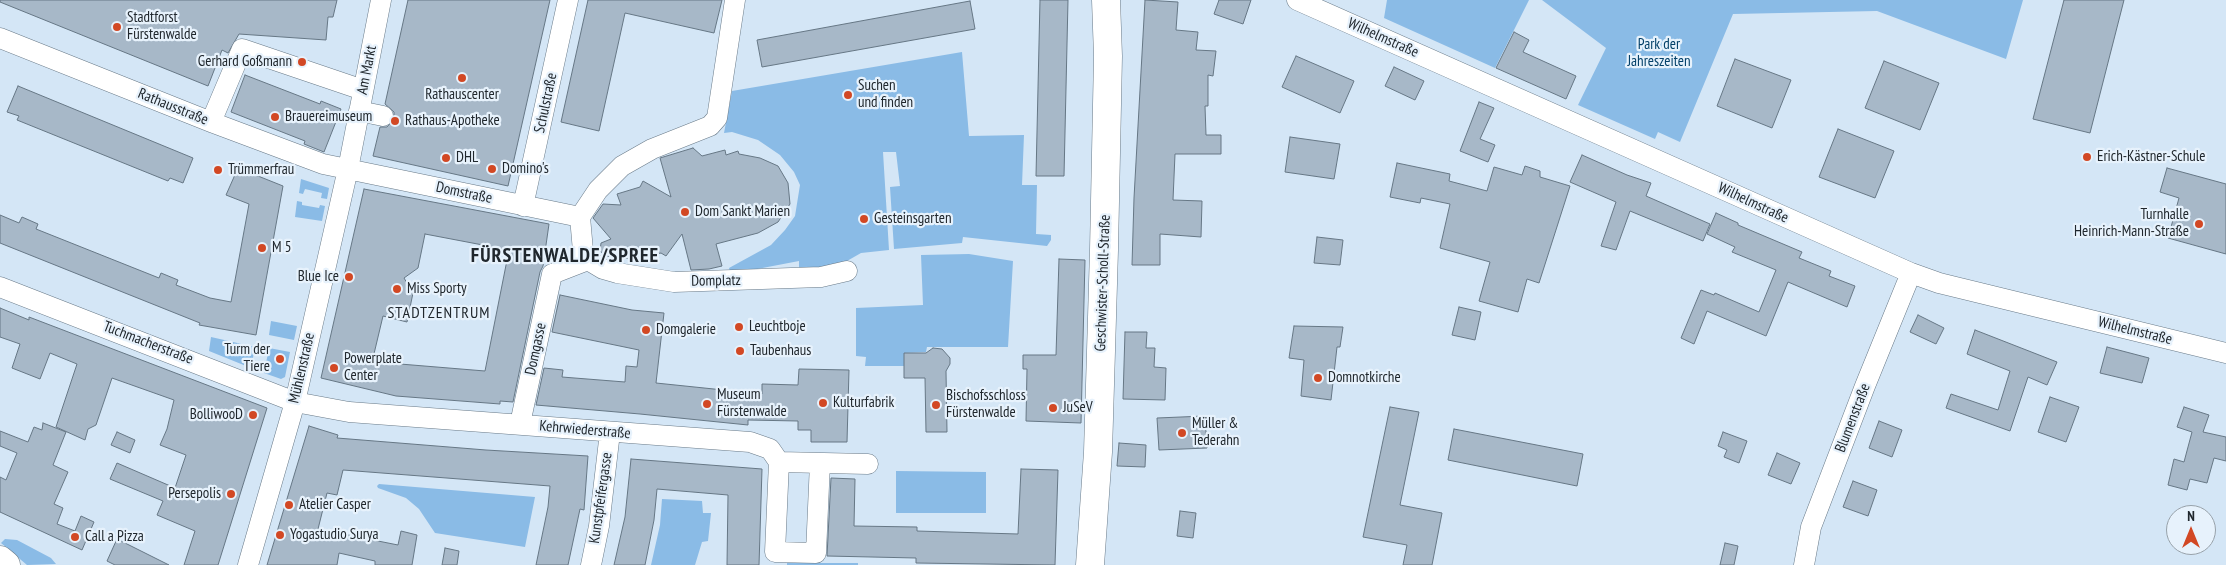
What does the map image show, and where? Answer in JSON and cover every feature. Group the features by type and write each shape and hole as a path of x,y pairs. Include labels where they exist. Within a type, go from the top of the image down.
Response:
{"street":[{"name":"Am Markt","path":"348,169 381,0"},
{"name":"Schulstraße","path":"523,206 568,0"},
{"path":"588,260 583,251 580,218 598,190 622,166 652,149 710,126 717,118 735,0"},
{"name":"Geschwister-Scholl-Straße","path":"1090,565 1098,452 1108,56 1106,0"},
{"name":"Wilhelmstraße","path":"1297,0 1911,274 2226,353"},
{"name":"Rathausstraße","path":"0,38 294,154 348,169"},
{"path":"211,122 237,47 363,90"},
{"path":"359,111 382,116"},
{"name":"Domstraße","path":"348,169 580,218"},
{"name":"Mühlenstraße","path":"248,565 295,402 348,169"},
{"name":"Domplatz","path":"588,260 603,269 617,274 674,282 822,277 847,271"},
{"name":"Domgasse","path":"520,424 552,274 588,260"},
{"name":"Blumenstraße","path":"1804,565 1811,527 1865,386 1911,274"},
{"name":"Tuchmacherstraße","path":"0,287 295,402"},
{"name":"Kehrwiederstraße","path":"295,402 349,412 750,442 770,449 779,462"},
{"name":"Kunstpfeifergasse","path":"591,565 599,526 610,432"},
{"path":"820,462 816,553 775,552 779,462 820,462 868,464"},
{"path":"0,560 6,565"}],"green space":[{"path":"1387,0 1529,0 1495,68 1384,18"},
{"name":"Park der Jahreszeiten","path":"1542,0 2023,0 2006,59 1877,11 1733,14 1680,142 1658,132 1655,139 1578,105 1606,48"},
{"path":"962,52 969,136 1024,135 1022,185 1037,185 1036,234 1051,235 1051,240 1047,246 963,237 962,243 894,249 890,187 900,186 896,152 883,152 889,250 861,253 847,261 823,268 799,270 799,261 731,274 729,268 771,245 785,230 795,216 800,185 794,172 780,155 758,140 732,132 724,133 732,91"},
{"path":"301,179 329,188 327,199 321,198 322,193 305,189 303,194 299,193"},
{"path":"297,201 302,202 302,205 319,208 320,205 325,206 322,221 295,217"},
{"path":"969,254 1013,261 1008,347 927,347 926,352 904,353 904,366 865,366 866,357 856,356 856,308 923,305 921,255"},
{"path":"271,321 297,326 294,340 269,335"},
{"path":"211,337 255,347 251,368 209,351"},
{"path":"269,348 290,352 285,377 281,379 264,373"},
{"path":"896,471 986,472 986,513 896,513"},
{"path":"379,484 535,497 525,547 435,533 419,509 406,498 378,488"},
{"path":"662,499 702,501 703,513 711,513 708,541 702,542 695,565 651,565 660,525"},
{"path":"5,539 17,540 51,558 56,564 27,565 1,543"},
{"path":"787,563 858,563 858,565 787,565"}],"building":[{"path":"0,0 337,0 333,17 328,17 326,40 239,34 228,53 222,50 208,86 0,2"},
{"name":"Rathauscenter","path":"408,0 550,0 508,186 373,156 380,127 387,127 394,119 394,112 385,104"},
{"path":"588,0 722,0 714,33 625,13 599,131 561,122"},
{"path":"1040,0 1068,0 1064,176 1036,176"},
{"path":"1145,0 1178,2 1176,30 1198,32 1196,50 1216,51 1213,76 1208,75 1208,106 1205,106 1206,135 1221,135 1221,154 1175,154 1173,200 1202,201 1201,237 1160,234 1160,265 1132,265"},
{"path":"1219,0 1251,0 1243,24 1214,14"},
{"path":"2064,0 2124,0 2090,133 2033,119"},
{"path":"970,1 975,29 762,67 757,40"},
{"path":"1514,32 1529,40 1523,52 1576,76 1566,99 1496,68"},
{"path":"1296,56 1354,81 1340,113 1282,87"},
{"path":"1735,59 1791,80 1772,128 1717,106"},
{"path":"1884,61 1939,83 1920,130 1865,108"},
{"path":"1394,67 1424,81 1415,100 1385,86"},
{"path":"245,75 320,104 321,101 341,109 324,152 304,144 305,141 231,112"},
{"path":"18,86 193,158 183,183 170,178 168,181 17,120 19,116 7,112"},
{"path":"1479,102 1494,108 1480,139 1495,145 1488,162 1460,151"},
{"path":"1838,129 1894,151 1875,198 1819,177"},
{"path":"1290,137 1340,144 1334,179 1285,172"},
{"name":"Dom Sankt Marien","path":"693,148 702,156 725,150 726,155 738,151 739,154 760,158 778,166 788,183 790,204 778,222 758,233 716,244 722,266 709,269 691,270 682,234 666,256 661,253 641,258 640,260 606,256 600,251 601,243 611,239 593,218 603,204 621,205 617,194 640,187 643,181 671,197 660,158"},
{"path":"1582,155 1627,175 1651,183 1646,196 1710,224 1703,241 1630,211 1616,250 1601,246 1616,202 1570,182"},
{"path":"1397,163 1450,174 1449,181 1487,191 1494,167 1522,175 1525,166 1540,171 1540,177 1570,186 1539,283 1527,279 1518,312 1479,301 1490,262 1440,248 1450,204 1421,198 1420,203 1390,197"},
{"path":"238,168 283,186 256,335 199,325 200,323 0,243 0,215 19,223 22,217 38,224 36,229 159,278 161,273 178,280 176,285 210,298 231,302 249,204 226,195"},
{"path":"2167,168 2226,184 2226,254 2168,238 2179,198 2160,192"},
{"path":"364,189 549,224 543,266 540,272 513,402 500,401 500,404 396,396 321,378","holes":["425,234 509,250 485,371 400,364 373,358 383,316 407,322 413,293 404,278 418,268"]},
{"path":"1716,213 1738,223 1738,225 1802,252 1799,258 1831,271 1829,276 1855,286 1847,307 1788,282 1766,336 1707,311 1694,344 1681,338 1701,290 1714,295 1715,293 1759,312 1776,270 1732,252 1735,247 1707,234"},
{"path":"1317,237 1343,240 1340,265 1314,263"},
{"path":"1059,259 1085,260 1081,423 1026,421 1027,369 1023,369 1023,355 1056,355"},
{"path":"560,295 632,310 664,313 656,383 762,394 762,384 798,385 799,369 849,370 847,442 811,442 811,430 798,430 798,421 748,420 748,425 536,405 544,368 563,370 562,377 625,382 626,366 637,367 639,350 552,332"},
{"path":"1459,307 1481,312 1475,340 1452,335"},
{"path":"0,308 29,320 29,317 267,408 218,565 184,565 195,531 157,515 163,501 110,479 117,463 175,488 186,455 160,445 167,429 174,400 112,378 96,425 88,429 85,440 56,427 77,364 50,353 40,379 12,368 20,344 0,337"},
{"path":"1918,315 1944,328 1936,344 1910,332"},
{"name":"Domnotkirche","path":"1294,326 1343,327 1340,347 1337,347 1331,400 1301,396 1304,360 1289,358"},
{"path":"1975,330 2057,362 2047,385 2028,377 2010,431 1946,408 1951,394 1998,410 2010,371 1967,354"},
{"path":"1125,332 1147,332 1146,348 1155,348 1154,367 1166,368 1165,400 1123,399"},
{"path":"2107,347 2149,358 2142,383 2100,373"},
{"name":"Bischofsschloss Fürstenwalde","path":"933,348 942,349 950,358 950,364 946,371 947,432 926,432 925,378 904,378 904,353 926,353"},
{"path":"2050,397 2079,407 2066,442 2038,432"},
{"path":"1390,407 1419,412 1400,505 1442,513 1432,565 1403,565 1407,545 1363,537"},
{"path":"2184,407 2209,415 2203,432 2226,437 2226,461 2214,458 2207,483 2190,479 2187,490 2168,485 2174,459 2184,462 2192,432 2177,427"},
{"name":"Müller & Tederahn","path":"1205,416 1207,448 1159,450 1157,418"},
{"path":"1879,421 1902,430 1892,457 1869,448"},
{"path":"43,423 66,432 53,465 68,472 54,504 63,508 57,524 75,531 81,516 94,522 82,550 0,512 0,477 6,480 17,453 0,446 0,431 28,442 34,427 42,430"},
{"path":"309,426 338,435 337,438 588,456 584,510 580,509 568,565 536,565 548,507 550,486 343,470 337,495 327,493 318,529 398,545 401,531 417,535 412,565 375,565 375,561 339,553 337,565 267,565"},
{"path":"1454,429 1583,454 1577,486 1448,460"},
{"path":"117,432 135,440 130,453 111,445"},
{"path":"1723,432 1747,441 1739,463 1724,457 1727,450 1718,446"},
{"path":"1119,443 1146,445 1145,467 1117,466"},
{"path":"1777,453 1800,463 1791,484 1768,475"},
{"path":"631,459 762,469 759,565 727,565 728,495 657,489 654,520 645,565 614,565 625,517"},
{"path":"1021,469 1058,470 1055,565 916,563 916,558 827,556 831,478 855,479 854,526 917,527 917,531 1018,534"},
{"path":"1853,481 1877,490 1868,516 1843,507"},
{"path":"1180,511 1196,513 1193,538 1177,536"},
{"path":"117,539 169,565 115,565 107,561"},
{"path":"1725,543 1738,546 1734,565 1720,565"},
{"path":"445,548 459,551 457,565 442,565"}],"place":[{"name":"Stadtforst Fürstenwalde","path":"117,27"},
{"name":"Gerhard Goßmann","path":"302,62"},
{"name":"Rathauscenter","path":"462,78"},
{"name":"Suchen und finden","path":"848,95"},
{"name":"Brauereimuseum","path":"275,117"},
{"name":"Rathaus-Apotheke","path":"395,121"},
{"name":"Erich-Kästner-Schule","path":"2087,157"},
{"name":"DHL","path":"446,158"},
{"name":"Domino's","path":"492,169"},
{"name":"Trümmerfrau","path":"218,170"},
{"name":"Dom Sankt Marien","path":"685,212"},
{"name":"Gesteinsgarten","path":"864,219"},
{"name":"Turnhalle Heinrich-Mann-Straße","path":"2199,224"},
{"name":"M 5","path":"262,248"},
{"name":"Blue Ice","path":"349,277"},
{"name":"Miss Sporty","path":"397,289"},
{"name":"Leuchtboje","path":"739,327"},
{"name":"Domgalerie","path":"646,330"},
{"name":"Taubenhaus","path":"740,351"},
{"name":"Turm der Tiere","path":"280,359"},
{"name":"Powerplate Center","path":"334,368"},
{"name":"Domnotkirche","path":"1318,378"},
{"name":"Kulturfabrik","path":"823,403"},
{"name":"Museum Fürstenwalde","path":"707,404"},
{"name":"Bischofsschloss Fürstenwalde","path":"936,405"},
{"name":"JuSeV","path":"1053,408"},
{"name":"BolliwooD","path":"253,415"},
{"name":"Müller & Tederahn","path":"1182,433"},
{"name":"Persepolis","path":"231,494"},
{"name":"Atelier Casper","path":"289,505"},
{"name":"Yogastudio Surya","path":"280,535"},
{"name":"Call a Pizza","path":"75,537"}],"district":[{"name":"FÜRSTENWALDE/SPREE","path":"565,256"},
{"name":"STADTZENTRUM","path":"439,313"}]}
